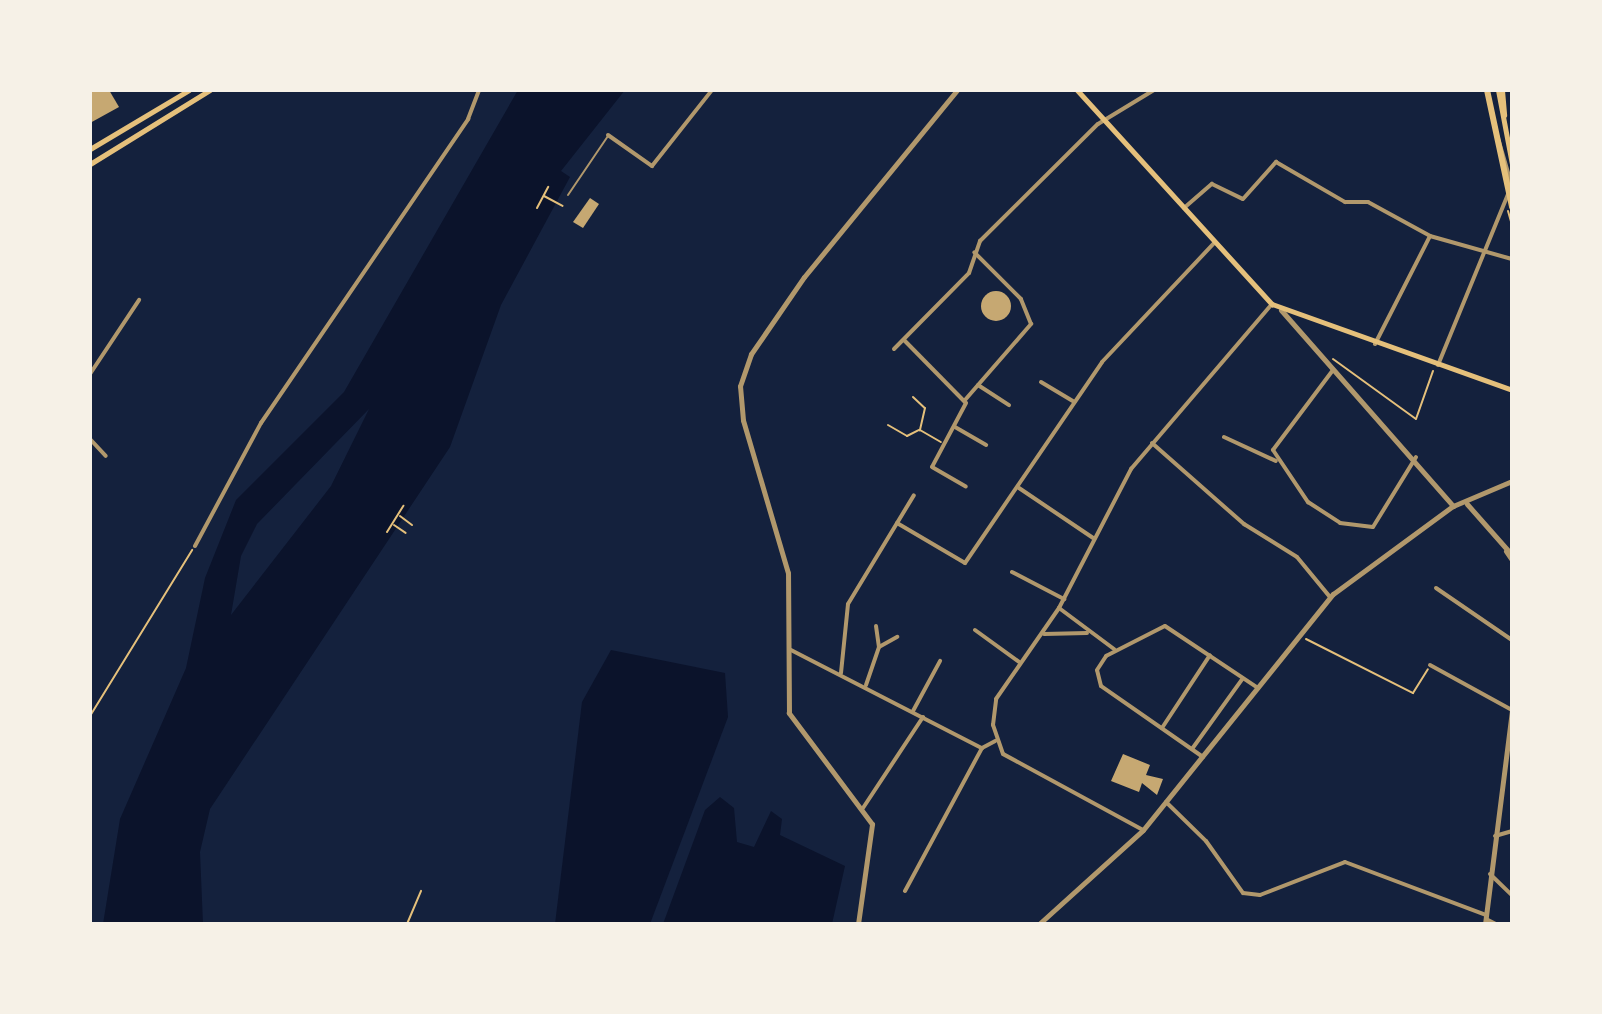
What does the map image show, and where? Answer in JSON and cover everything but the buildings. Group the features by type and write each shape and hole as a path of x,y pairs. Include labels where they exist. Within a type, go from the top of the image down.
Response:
{"main road":[{"path":"90,149 189,90"},
{"path":"90,164 210,90"},
{"path":"1077,90 1272,304 1436,368 1512,390"},
{"path":"1487,90 1509,205"},
{"path":"1500,90 1512,164"}],"street":[{"path":"195,546 261,423 468,119 479,90"},
{"path":"608,135 652,166 712,90"},
{"path":"858,924 873,837 863,808 789,713 788,573 743,420 744,370 858,206 957,90"},
{"path":"894,349 969,273 974,252 1104,120 1154,90"},
{"path":"1500,148 1512,186"},
{"path":"1183,208 1212,184 1243,199 1276,162 1430,236 1512,259"},
{"path":"1436,368 1508,194"},
{"path":"1375,344 1430,236"},
{"path":"897,523 965,563 1008,493 1019,488 1074,402 1122,339 1215,242"},
{"path":"966,487 932,467 955,427 965,400 1031,324 1021,299 974,252"},
{"path":"90,374 139,300"},
{"path":"1143,830 1003,754 995,741 996,699 1059,608 1093,539 1152,443 1272,304"},
{"path":"1281,310 1416,457 1453,506"},
{"path":"904,340 965,400"},
{"path":"1276,461 1276,442 1333,370"},
{"path":"1041,382 1074,402"},
{"path":"978,385 1009,405"},
{"path":"955,427 986,445"},
{"path":"1224,437 1276,461 1317,510 1363,529 1377,523 1416,457"},
{"path":"90,439 106,456"},
{"path":"1152,443 1244,524 1297,557 1330,597"},
{"path":"1039,924 1143,830 1330,597 1453,506 1467,504 1512,481"},
{"path":"1019,488 1093,539"},
{"path":"841,673 848,604 914,495"},
{"path":"1467,504 1512,558"},
{"path":"1012,572 1064,599"},
{"path":"1436,588 1512,640"},
{"path":"1059,608 1114,649"},
{"path":"1203,757 1099,681 1097,670 1114,649 1161,625 1258,688"},
{"path":"865,686 879,647 876,626"},
{"path":"975,630 1019,662"},
{"path":"1043,634 1090,633"},
{"path":"879,647 897,637"},
{"path":"789,649 982,748"},
{"path":"1162,728 1210,655"},
{"path":"913,711 940,661"},
{"path":"1430,665 1512,710 1486,919"},
{"path":"924,671 932,676"},
{"path":"1192,749 1243,678"},
{"path":"863,808 923,716"},
{"path":"905,891 982,748 995,741"},
{"path":"1166,802 1243,893 1260,895 1345,862 1496,924"},
{"path":"1494,836 1512,831"},
{"path":"1490,874 1512,895"}],"lane":[{"path":"568,195 608,135"}],"path":[{"path":"537,208 548,187"},
{"path":"544,196 563,206"},
{"path":"1509,205 1512,225"},
{"path":"1333,359 1416,419 1436,368"},
{"path":"913,397 925,408 920,430"},
{"path":"888,425 907,436 920,430"},
{"path":"920,430 942,443"},
{"path":"387,532 403,506"},
{"path":"398,515 412,525"},
{"path":"392,523 406,533"},
{"path":"90,716 195,546"},
{"path":"1306,639 1413,693 1430,665"},
{"path":"407,924 421,891"}],"water":[{"path":"518,90 625,90 561,171 570,177 501,305 450,447 210,809 200,852 203,924 103,924 120,819 186,668 205,578 236,500 344,392","holes":["369,409 331,486 231,615 241,556 257,524"]},
{"path":"611,650 725,673 728,717 650,924 555,924 582,702"},
{"path":"720,797 734,808 737,842 754,847 771,811 782,819 780,835 845,866 832,924 663,924 705,810"}]}
